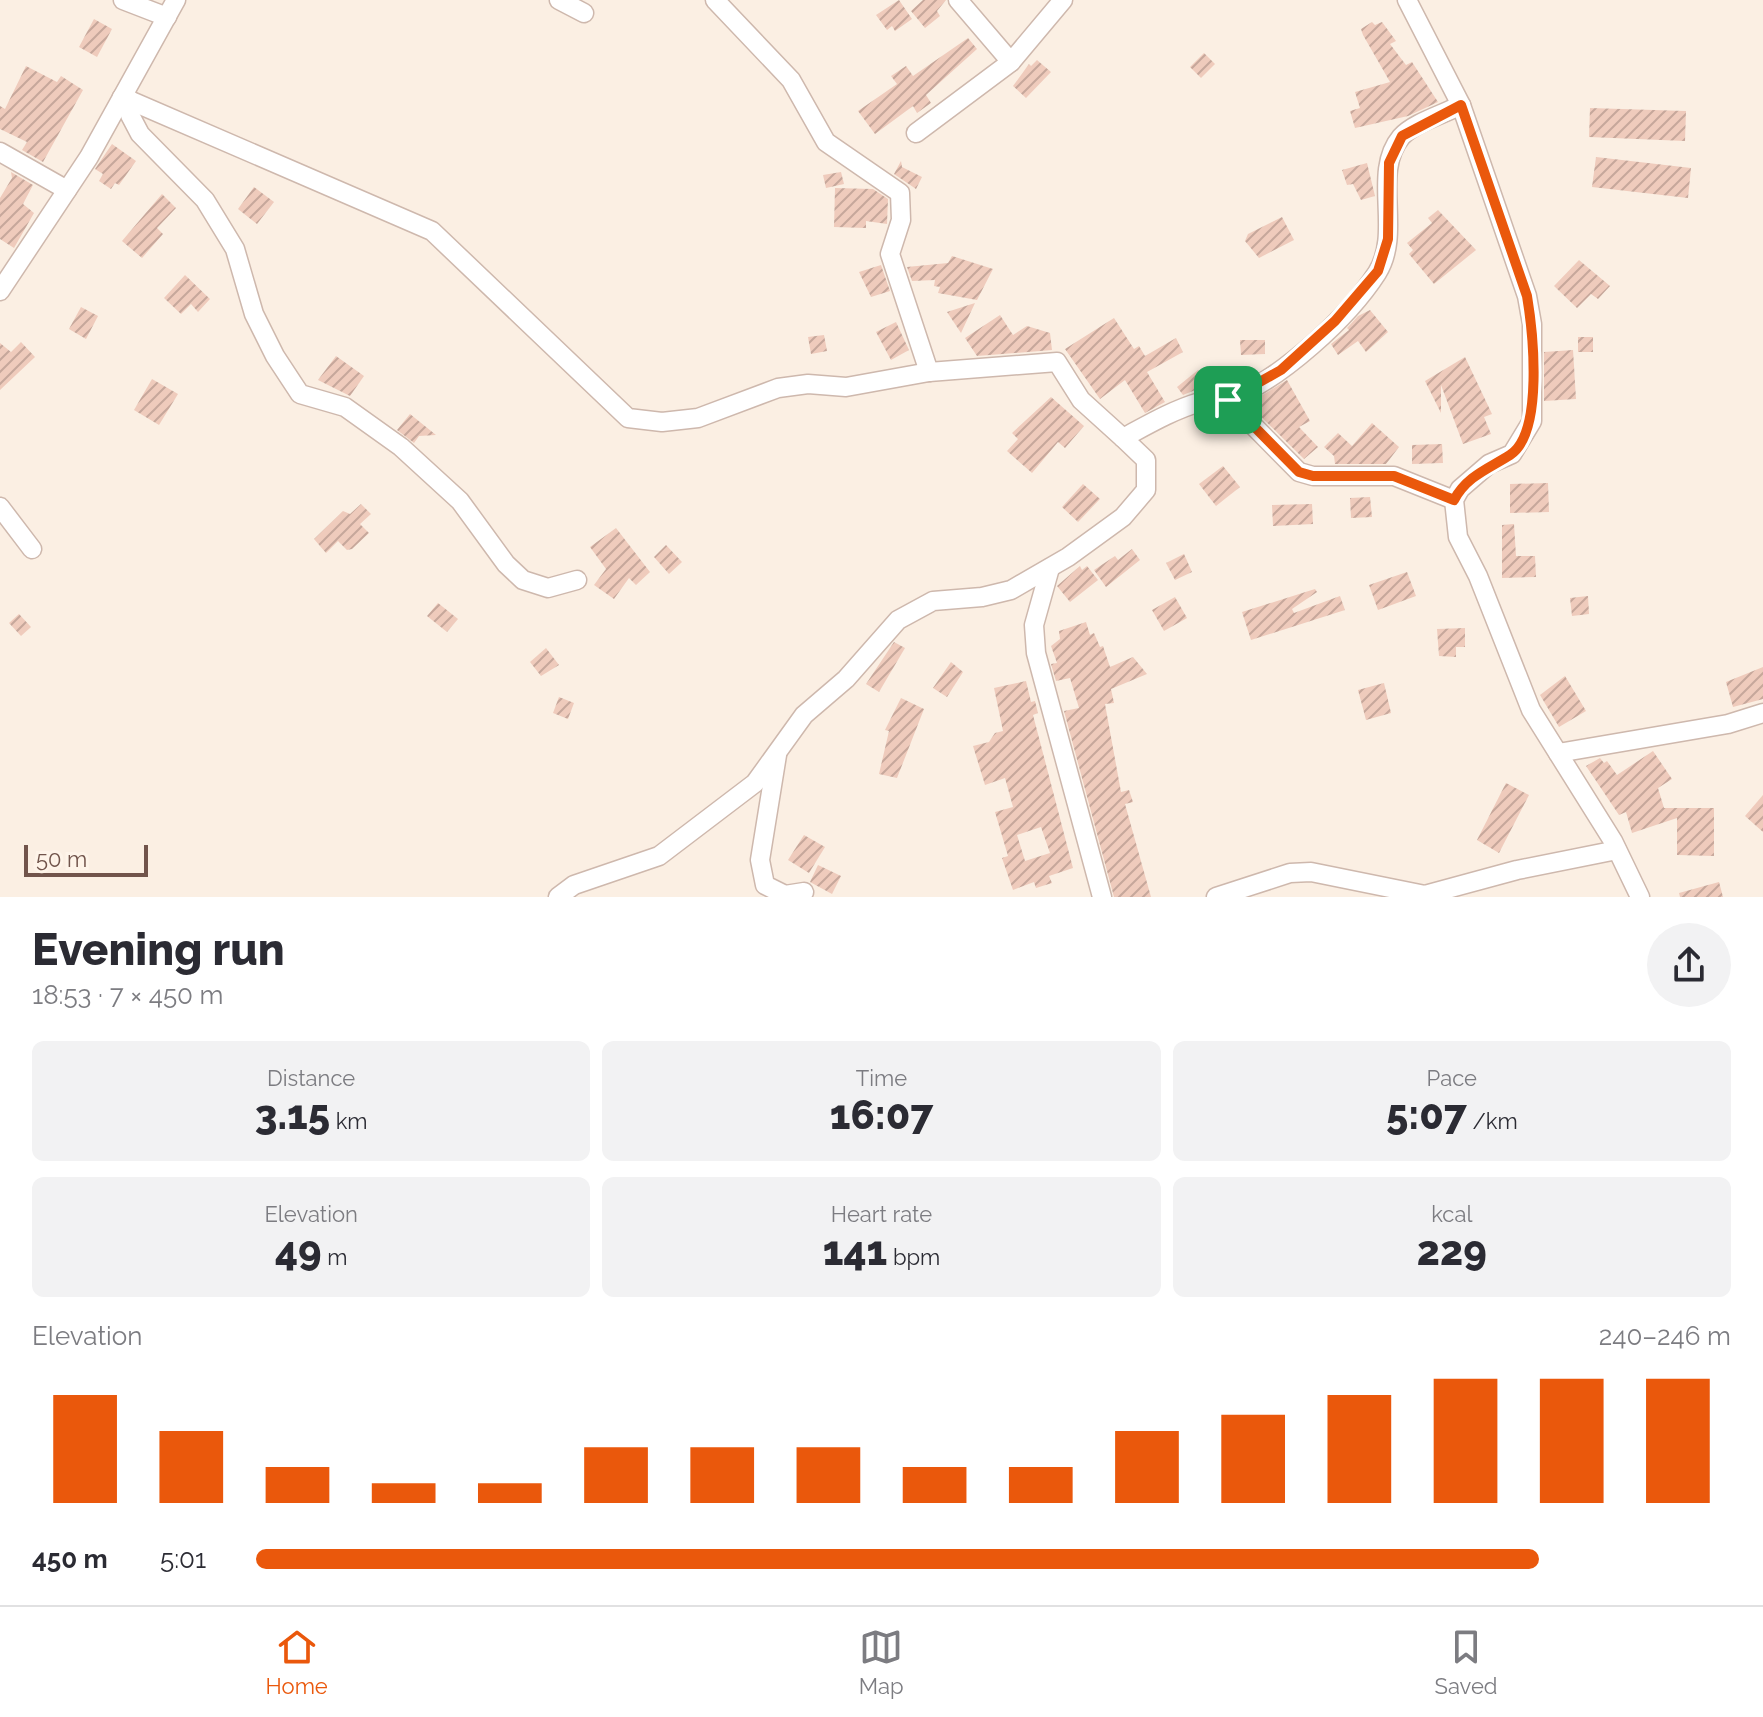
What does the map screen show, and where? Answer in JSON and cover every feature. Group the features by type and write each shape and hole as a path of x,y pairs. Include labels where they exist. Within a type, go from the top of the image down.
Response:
{"street":[{"path":"123,0 167,17"},
{"path":"0,291 126,98 176,0"},
{"path":"559,0 584,13"},
{"path":"715,0 791,80 826,142 900,193 901,220 890,254 929,372"},
{"path":"958,0 1011,62"},
{"path":"916,133 1011,62 1063,0"},
{"path":"1407,0 1461,105 1527,296 1532,324 1532,421 1512,454 1489,464 1460,489 1454,500 1458,537 1478,576 1531,710 1617,850 1640,897"},
{"path":"126,98 432,231 628,418 662,422 698,418 778,388 808,384 846,387 929,372 1057,362 1081,400 1146,460 1146,490 1123,517 1050,568 1011,590 982,597 933,601 898,620 846,679 804,715 755,783 659,856 574,885 558,897"},
{"path":"126,98 130,115 140,134 205,200 235,249 254,314 275,356 300,394 345,407 401,447 460,501 506,564 523,580 548,588 577,580"},
{"path":"1123,438 1176,409 1205,400 1228,400 1281,370 1335,321 1378,271 1388,239 1389,163 1402,136 1461,105"},
{"path":"0,152 67,190"},
{"path":"1228,400 1299,472 1313,476 1394,476 1454,500"},
{"path":"0,507 32,549"},
{"path":"1050,568 1034,625 1036,653 1102,897"},
{"path":"1558,753 1728,724 1763,713"},
{"path":"778,752 760,860 765,885 785,895 804,892"},
{"path":"1216,897 1279,876 1311,872 1434,894 1517,870 1617,850"}],"building":[{"path":"899,0 912,19 895,31 892,26 887,30 876,15"},
{"path":"923,0 946,0 937,11 940,16 925,28 911,11"},
{"path":"94,19 112,29 97,57 79,47"},
{"path":"1372,22 1375,25 1382,22 1396,41 1390,44 1406,65 1412,62 1438,102 1408,116 1355,128 1350,111 1360,108 1355,92 1390,82 1361,29"},
{"path":"968,38 977,49 926,95 931,103 917,113 913,106 875,134 858,111 897,84 891,76 906,66 913,76"},
{"path":"1204,53 1215,64 1201,78 1190,67"},
{"path":"1037,60 1051,72 1026,98 1013,86 1029,64 1031,66"},
{"path":"26,66 57,82 61,76 83,90 43,162 22,150 27,142 0,129 0,106 5,109"},
{"path":"1590,108 1686,111 1685,141 1589,137"},
{"path":"112,144 136,161 119,185 115,183 111,189 99,181 103,174 95,169"},
{"path":"1596,157 1691,168 1688,198 1592,187"},
{"path":"901,161 902,167 922,177 916,189 894,174"},
{"path":"1367,163 1375,196 1361,200 1353,184 1347,185 1342,170"},
{"path":"11,172 33,185 23,204 34,213 14,248 0,239 0,198 12,178"},
{"path":"841,172 844,184 826,188 823,175"},
{"path":"254,187 274,202 257,224 238,209"},
{"path":"835,188 873,189 888,199 887,224 866,221 866,228 834,227"},
{"path":"162,194 176,208 157,228 163,234 142,258 122,241"},
{"path":"1438,210 1476,250 1434,284 1409,254 1413,250 1407,243 1432,223 1428,218"},
{"path":"1282,217 1294,240 1259,258 1245,241 1248,234"},
{"path":"952,256 993,269 977,300 938,293 940,287 934,286 935,280 912,281 907,267 948,263"},
{"path":"1579,260 1610,286 1598,299 1591,294 1577,308 1554,286"},
{"path":"881,265 890,291 871,297 859,272"},
{"path":"185,275 210,299 198,312 191,304 181,314 164,298"},
{"path":"975,303 961,333 947,312"},
{"path":"81,307 98,316 86,339 69,329"},
{"path":"1370,310 1388,332 1366,352 1358,341 1338,355 1331,344 1349,330 1347,328 1358,316"},
{"path":"1000,315 1013,335 1027,326 1050,333 1052,350 977,356 965,338"},
{"path":"1114,318 1134,349 1139,346 1145,356 1176,338 1183,352 1147,372 1165,402 1145,413 1125,380 1100,399 1065,349"},
{"path":"896,322 909,350 891,360 876,332"},
{"path":"824,335 827,351 811,354 808,337"},
{"path":"1578,337 1593,337 1593,352 1578,352"},
{"path":"1240,340 1265,340 1265,354 1241,355"},
{"path":"21,342 35,357 0,390 0,343 11,352"},
{"path":"1573,350 1576,399 1544,401 1544,352"},
{"path":"336,356 364,376 350,396 318,380"},
{"path":"1465,357 1492,414 1484,417 1491,434 1463,444 1441,385 1441,413 1425,381"},
{"path":"1230,369 1235,384 1215,388 1210,375"},
{"path":"1198,370 1210,384 1183,395 1177,387"},
{"path":"152,379 178,394 159,425 134,410"},
{"path":"1287,380 1310,421 1299,427 1318,447 1304,459 1248,404"},
{"path":"1051,397 1084,426 1065,448 1058,442 1032,473 1007,451 1018,439 1012,433"},
{"path":"410,414 436,435 419,436 414,443 397,430"},
{"path":"1372,423 1399,447 1386,464 1335,464 1334,456 1324,447 1338,433 1352,446"},
{"path":"1442,444 1443,463 1412,464 1412,445"},
{"path":"1223,466 1240,487 1216,506 1199,484"},
{"path":"1548,483 1549,512 1510,513 1510,484"},
{"path":"1083,484 1100,499 1078,522 1062,507"},
{"path":"1370,497 1372,517 1351,518 1350,498"},
{"path":"361,504 371,514 360,524 369,533 352,549 347,550 338,541 326,553 314,539 343,511 350,514"},
{"path":"1312,504 1313,524 1273,526 1272,505"},
{"path":"1514,524 1516,556 1535,556 1536,577 1502,578 1502,525"},
{"path":"616,528 650,572 636,585 629,578 614,599 594,585 606,569 590,547"},
{"path":"666,545 682,562 669,574 654,557"},
{"path":"1132,549 1140,560 1106,587 1094,570 1115,556 1118,560"},
{"path":"1184,554 1192,572 1175,580 1166,563"},
{"path":"1080,566 1082,570 1087,566 1098,580 1070,602 1057,586"},
{"path":"1407,572 1416,596 1378,610 1369,585"},
{"path":"1315,589 1317,592 1292,609 1294,613 1340,596 1345,610 1251,640 1242,612"},
{"path":"1588,596 1589,614 1572,616 1570,598"},
{"path":"1175,597 1187,618 1164,631 1152,610"},
{"path":"438,603 458,619 447,632 427,616"},
{"path":"19,614 31,627 21,636 9,623"},
{"path":"1086,622 1090,635 1094,633 1100,647 1103,646 1110,667 1133,657 1147,674 1111,689 1114,703 1105,704 1121,792 1129,790 1133,802 1125,804 1151,897 1114,897 1064,711 1079,708 1070,678 1056,681 1051,664 1057,663 1051,646 1060,639 1059,631"},
{"path":"1465,628 1465,647 1456,647 1456,657 1439,656 1437,629"},
{"path":"894,642 905,648 879,692 866,684"},
{"path":"546,648 559,665 541,676 530,662"},
{"path":"951,662 963,672 947,697 933,688"},
{"path":"1763,667 1763,699 1733,707 1726,682"},
{"path":"1565,676 1586,711 1559,727 1540,695"},
{"path":"1026,681 1031,702 1035,701 1038,713 1033,715 1073,868 1049,876 1052,883 1036,888 1034,882 1013,890 1002,858 1008,856 995,812 1013,807 1005,778 985,785 973,746 989,742 995,733 1003,731 994,688","holes":["1041,827 1050,853 1025,861 1017,835"]},
{"path":"1384,683 1391,713 1366,720 1358,690"},
{"path":"559,697 574,703 568,719 553,713"},
{"path":"901,698 924,709 897,778 879,774 889,731 885,730"},
{"path":"1653,751 1672,779 1658,788 1664,808 1714,808 1714,856 1677,855 1677,818 1632,833 1626,812 1619,815 1586,766 1600,758 1604,763 1607,761 1617,775"},
{"path":"1506,783 1529,795 1499,853 1477,840"},
{"path":"1763,795 1763,832 1745,816"},
{"path":"804,835 825,847 809,873 788,860"},
{"path":"818,865 841,876 832,894 810,882"},
{"path":"1719,882 1723,897 1680,897 1679,893"}],"route":[{"path":"1461,105 1527,296 1532,324 1532,421 1512,454 1489,464 1460,489 1454,500 1394,476 1313,476 1299,472 1228,400 1281,370 1335,321 1378,271 1388,239 1389,163 1402,136 1461,105"}]}
